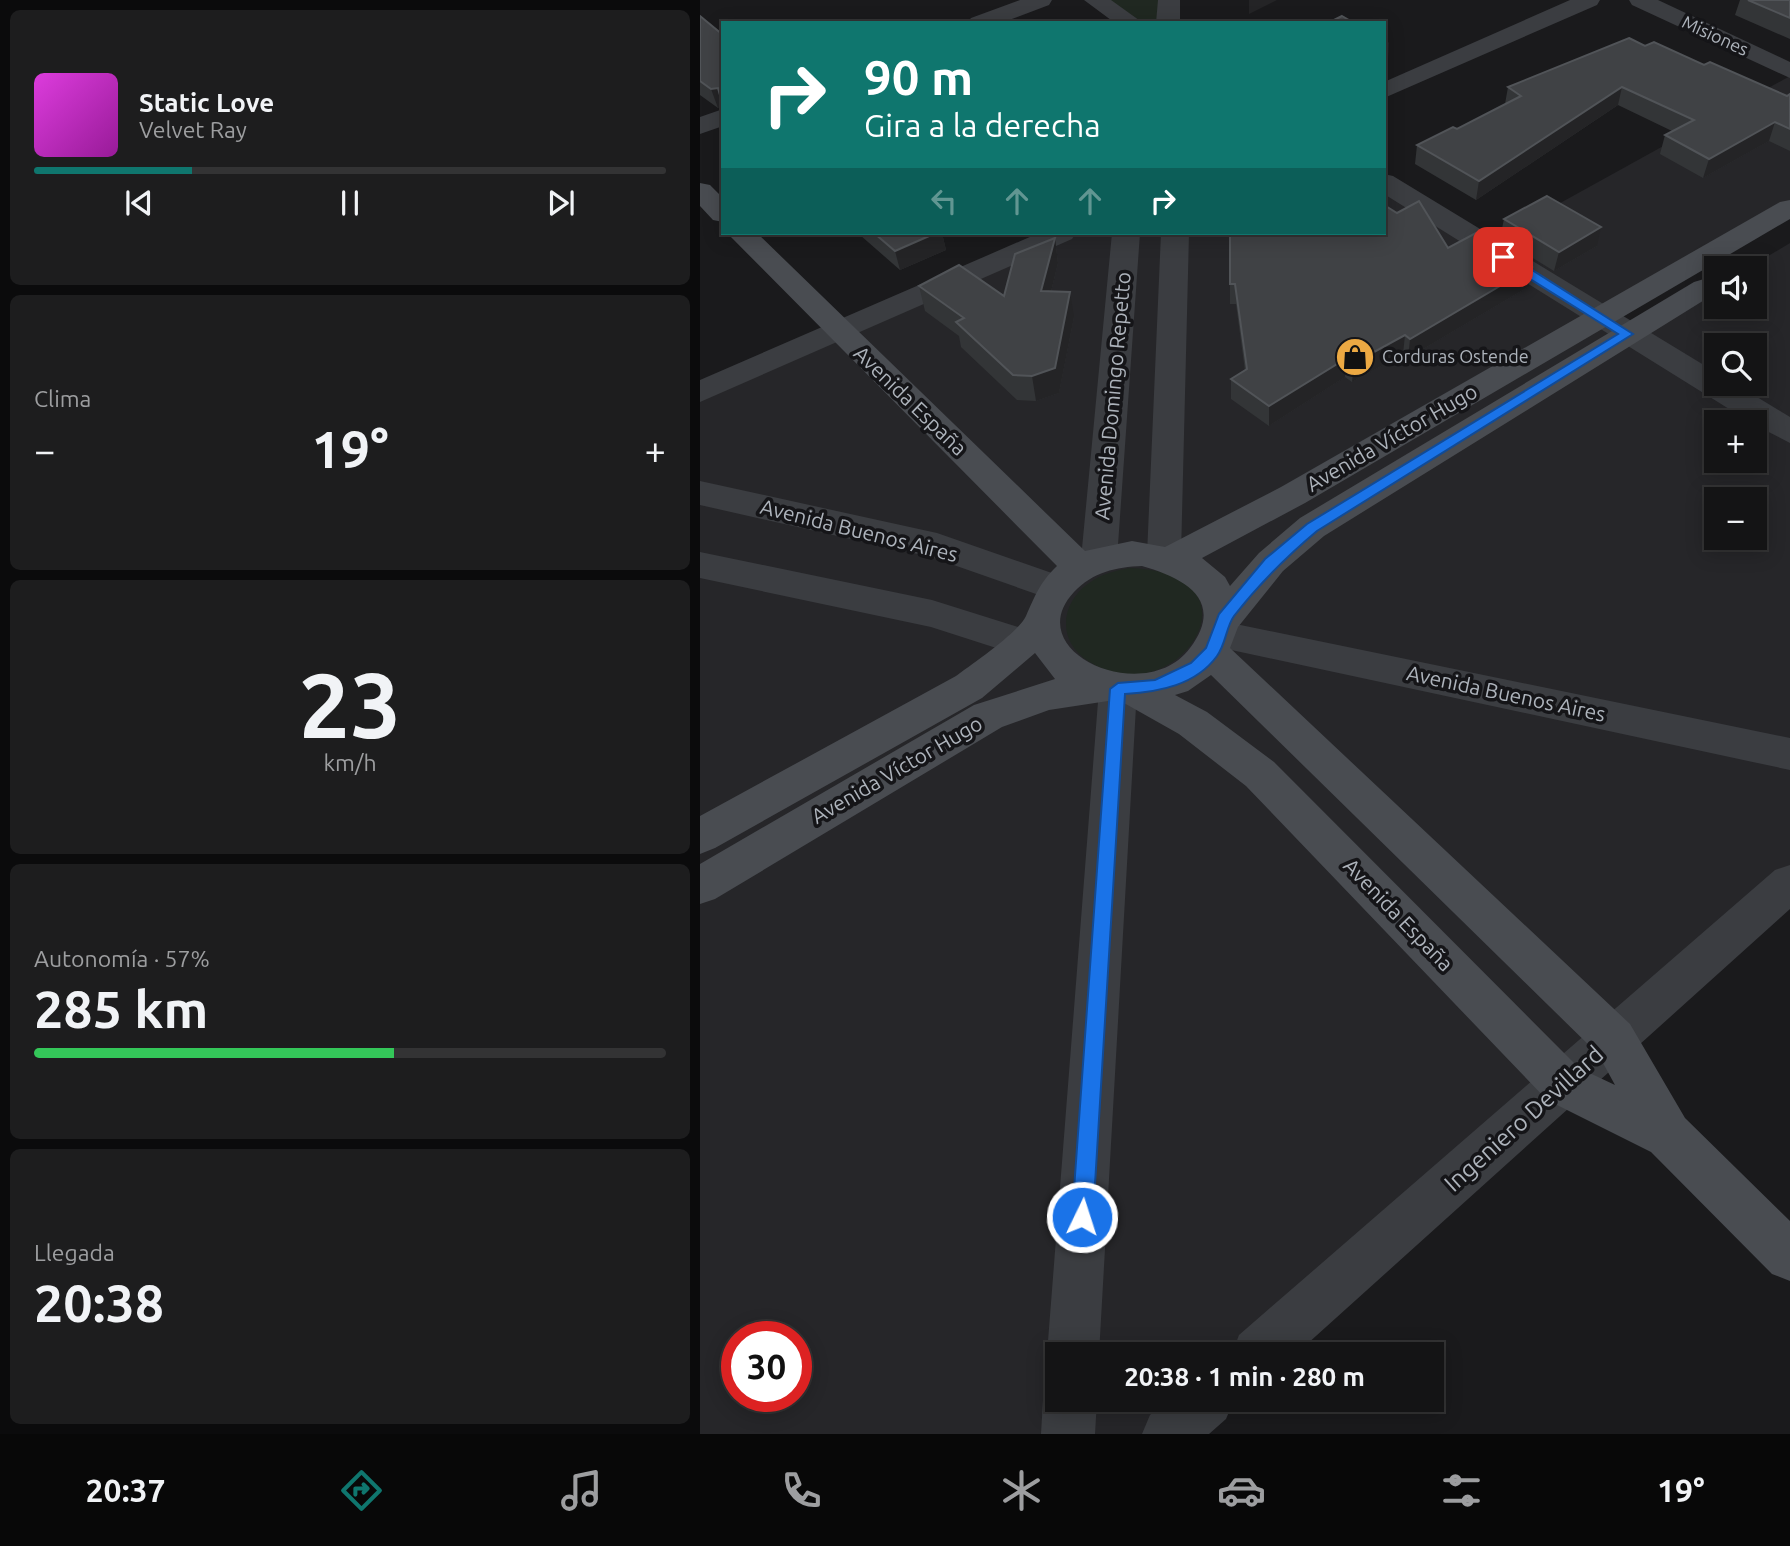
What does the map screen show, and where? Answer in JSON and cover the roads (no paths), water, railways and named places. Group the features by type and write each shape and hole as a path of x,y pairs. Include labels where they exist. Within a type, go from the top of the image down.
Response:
{"main road":[{"path":"700,191 721,212"},
{"name":"Avenida Víctor Hugo","path":"1219,635 1270,562 1312,527 1790,208"},
{"name":"Avenida España","path":"743,235 837,331 1060,596"},
{"path":"1759,256 1790,238"},
{"name":"Avenida Víctor Hugo","path":"1168,557 1293,495 1614,326 1704,287"},
{"path":"1143,553 1168,557 1194,568 1210,582 1221,599 1219,635 1197,667 1177,679 1118,688 1084,680 1066,669 1052,655 1045,639 1060,596 1143,553"},
{"name":"Avenida Víctor Hugo","path":"700,836 969,687 1000,664 1060,596"},
{"name":"Avenida España","path":"1219,635 1614,1039 1668,1135 1790,1256"},
{"name":"Avenida Víctor Hugo","path":"700,886 988,716 1046,695 1118,688"},
{"name":"Avenida España","path":"1118,688 1194,723 1260,774 1563,1083 1668,1135"}],"street":[{"path":"984,21 1041,0"},
{"path":"1095,0 1128,21"},
{"path":"1168,21 1169,0"},
{"path":"1386,90 1589,0"},
{"name":"Misiones","path":"1640,0 1790,71"},
{"path":"700,126 721,118"},
{"path":"1386,183 1790,432"},
{"path":"700,392 1057,235"},
{"name":"Avenida Domingo Repetto","path":"1060,596 1126,235"},
{"path":"1168,557 1175,235"},
{"name":"Avenida Buenos Aires","path":"700,493 937,546 1060,596"},
{"path":"700,565 932,614 1060,596"},
{"name":"Avenida Buenos Aires","path":"1219,635 1790,754"},
{"path":"1074,1342 1118,688"},
{"name":"Ingeniero Devillard","path":"1272,1342 1790,883"},
{"path":"1068,1434 1069,1412"},
{"path":"1169,1434 1194,1412"}],"place":[{"name":"Corduras Ostende","path":"1355,357"}]}
